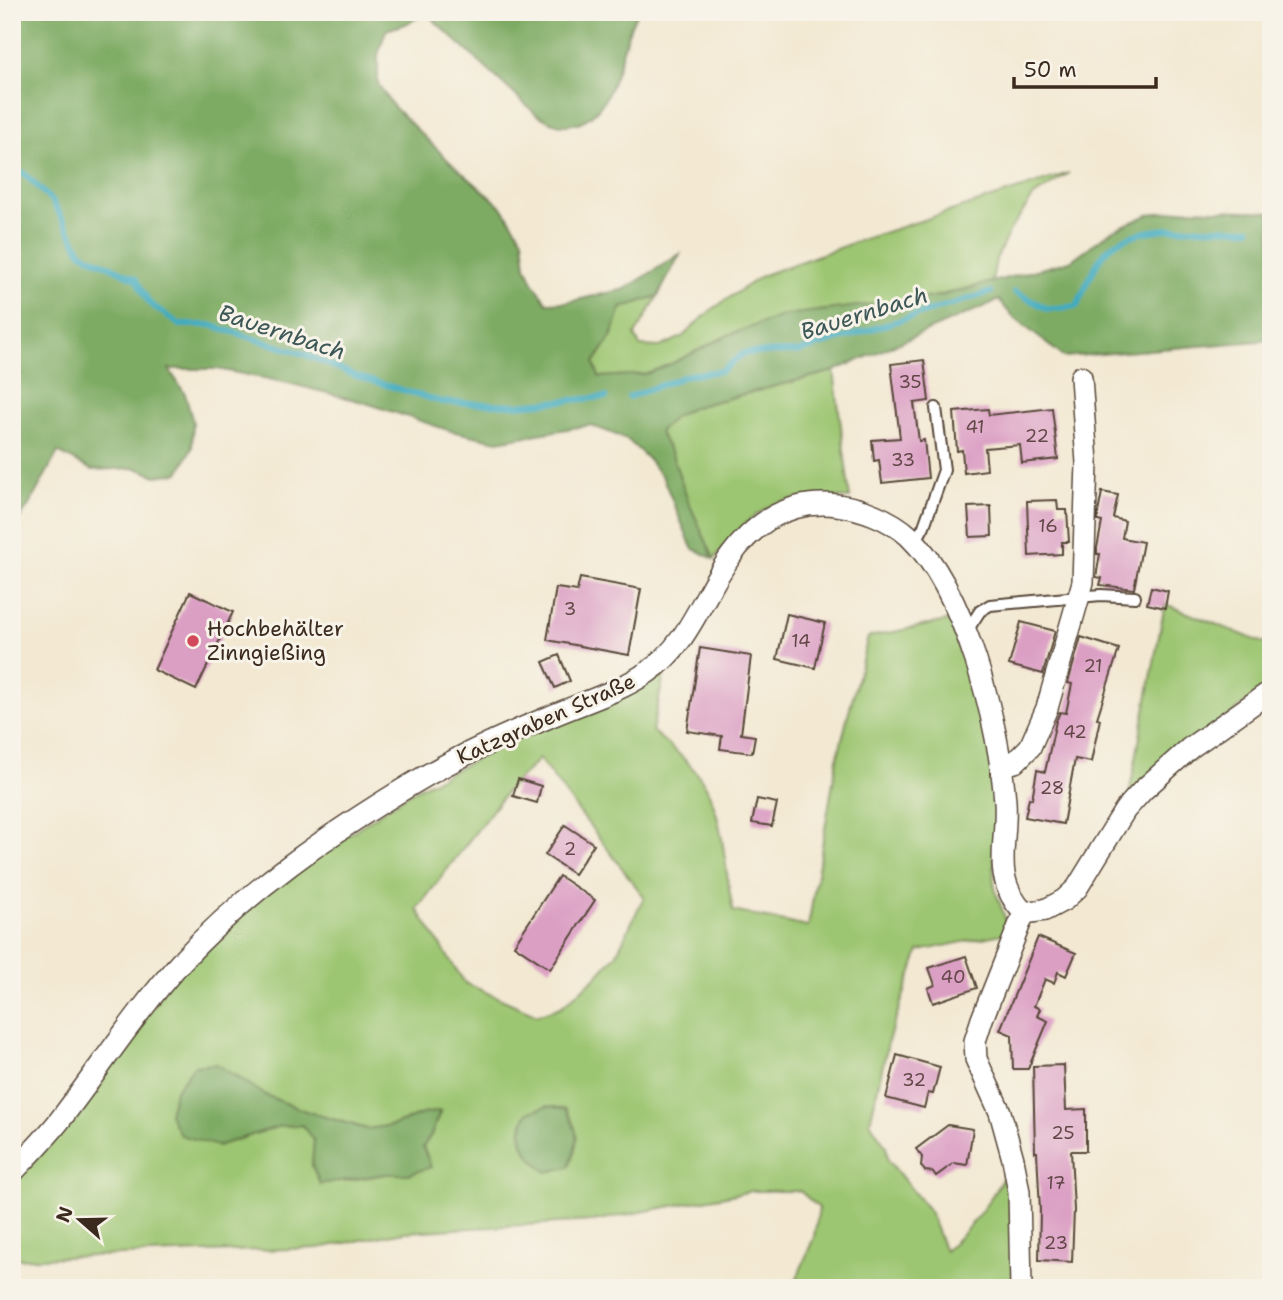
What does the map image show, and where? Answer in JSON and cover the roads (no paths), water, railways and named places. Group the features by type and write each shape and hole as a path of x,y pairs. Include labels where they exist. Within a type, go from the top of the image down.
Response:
{"street":[{"path":"1001,766 1015,762 1030,747 1047,708 1083,582 1087,521 1081,377"},
{"name":"Katzgraben Straße","path":"12,1173 56,1125 139,1012 177,966 238,905 283,871 420,779 511,732 607,695 646,673 675,648 692,624 718,572 737,547 756,528 780,512 802,505 821,503 846,506 869,512 890,523 915,543 942,579 960,614 975,660 1001,766 1005,804 1004,883 1011,898 1024,913"},
{"path":"1021,1288 1019,1192 1011,1148 998,1106 976,1059 975,1041 1024,913 1045,910 1064,900 1077,888 1125,810 1143,790 1190,748 1271,691"}],"lane":[{"path":"915,543 924,527 944,470 936,408"},
{"path":"966,634 980,611 990,606 1101,595 1135,597"}],"waterway":[{"name":"Bauernbach","path":"12,168 25,174 52,201 82,253 136,279 149,303 180,325 210,325 304,354 356,376 442,402 517,405 606,397"},
{"name":"Bauernbach","path":"1015,292 1048,309 1077,306 1099,260 1108,249 1122,240 1138,234 1176,228 1250,229"},
{"name":"Bauernbach","path":"629,397 688,375 721,371 744,353 798,352 991,292"}],"place":[{"name":"Hochbehälter Zinngießing","path":"193,641"}]}
